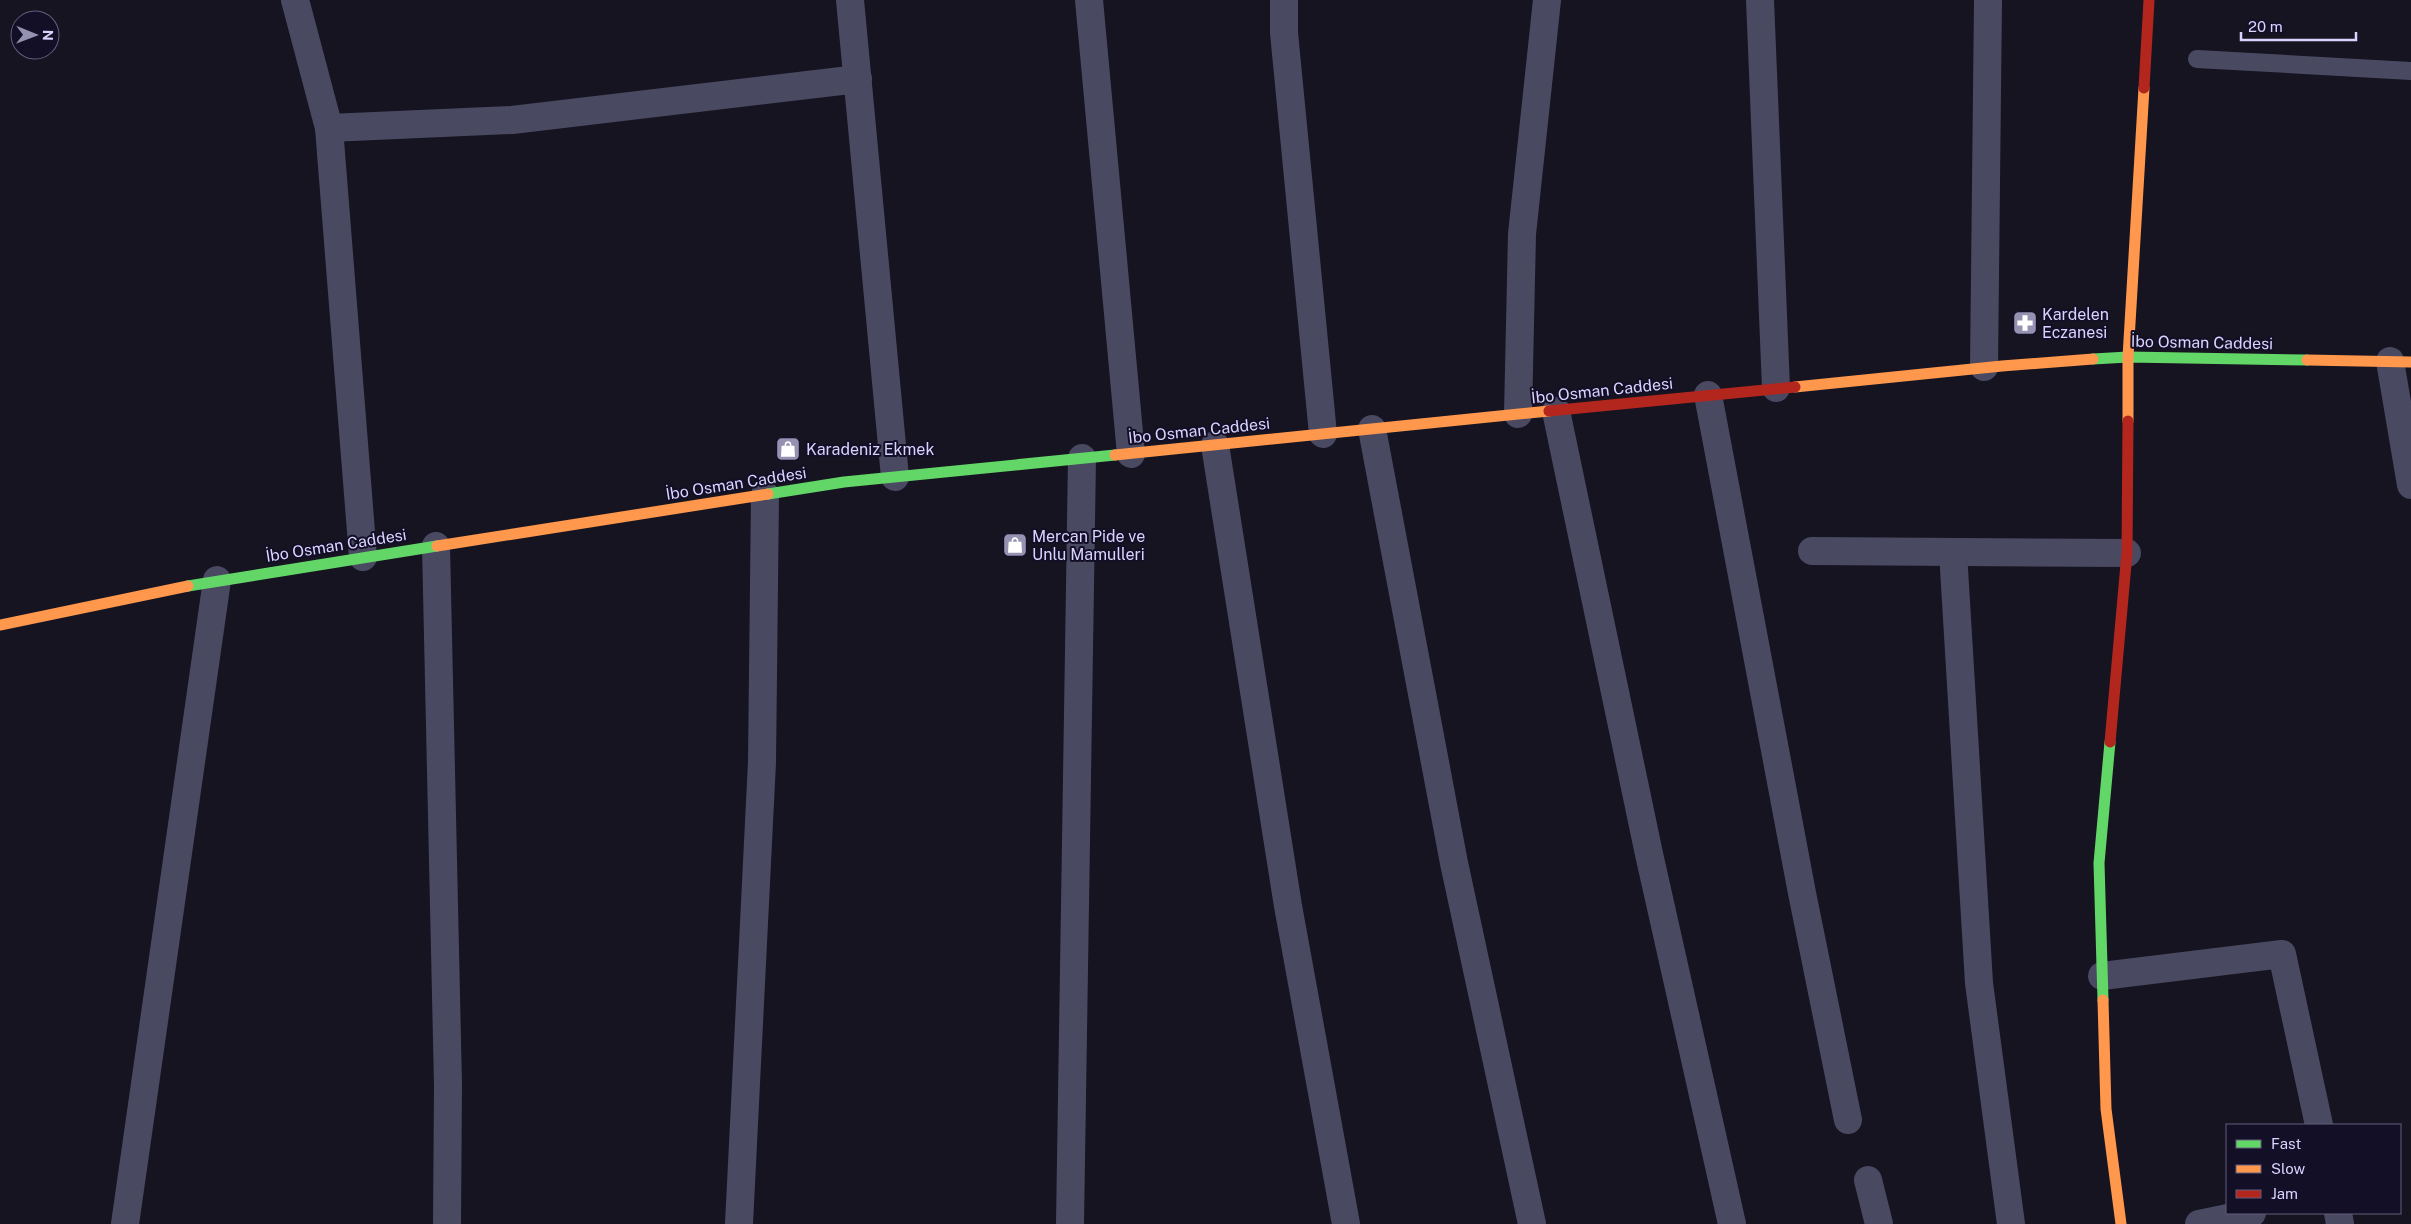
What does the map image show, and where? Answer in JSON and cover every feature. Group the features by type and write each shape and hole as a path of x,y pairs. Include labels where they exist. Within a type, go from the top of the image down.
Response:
{"street":[{"path":"295,0 329,128 363,557"},
{"path":"850,0 895,477"},
{"path":"1089,0 1131,454"},
{"path":"1284,0 1285,43 1323,434"},
{"path":"1518,414 1522,234 1546,0"},
{"path":"1760,0 1776,388"},
{"path":"1984,368 1988,0"},
{"path":"2121,1224 2106,1109 2099,863 2127,553 2128,357 2149,0"},
{"path":"329,128 512,120 858,79"},
{"name":"İbo Osman Caddesi","path":"0,625 217,580 765,495 895,477 1984,368 2128,357 2400,361"},
{"path":"2400,361 2411,485"},
{"path":"1708,395 1802,893 1848,1120"},
{"path":"1556,410 1647,844 1732,1224"},
{"path":"1372,429 1454,864 1532,1224"},
{"path":"1215,445 1288,906 1346,1224"},
{"path":"1070,1224 1082,458"},
{"path":"739,1224 762,762 765,495"},
{"path":"436,546 448,1085 447,1224"},
{"path":"1812,551 2127,553"},
{"path":"1953,552 1979,983 2011,1224"},
{"path":"125,1224 217,580"},
{"path":"2102,976 2282,954 2319,1124"},
{"path":"1868,1180 1879,1224"},
{"path":"2199,1224 2247,1214"}],"lane":[{"path":"2197,59 2411,71"}],"traffic: fast":[{"path":"2093,359 2128,357 2307,360"},
{"path":"768,494 844,482 1115,455"},
{"path":"188,586 437,546"},
{"path":"2103,1000 2099,863 2110,742"}],"traffic: slow":[{"path":"2128,421 2128,357 2144,88"},
{"path":"1795,387 2002,366 2093,359"},
{"path":"2307,360 2411,362"},
{"path":"1115,455 1549,411"},
{"path":"437,546 768,494"},
{"path":"0,625 188,586"},
{"path":"2103,1000 2106,1109 2121,1224"}],"traffic: jam":[{"path":"2144,88 2149,0"},
{"path":"1549,411 1795,387"},
{"path":"2110,742 2127,553 2128,421"}],"place":[{"name":"Kardelen Eczanesi","path":"2025,323"},
{"name":"Karadeniz Ekmek","path":"788,449"},
{"name":"Mercan Pide ve Unlu Mamulleri","path":"1015,545"}]}
